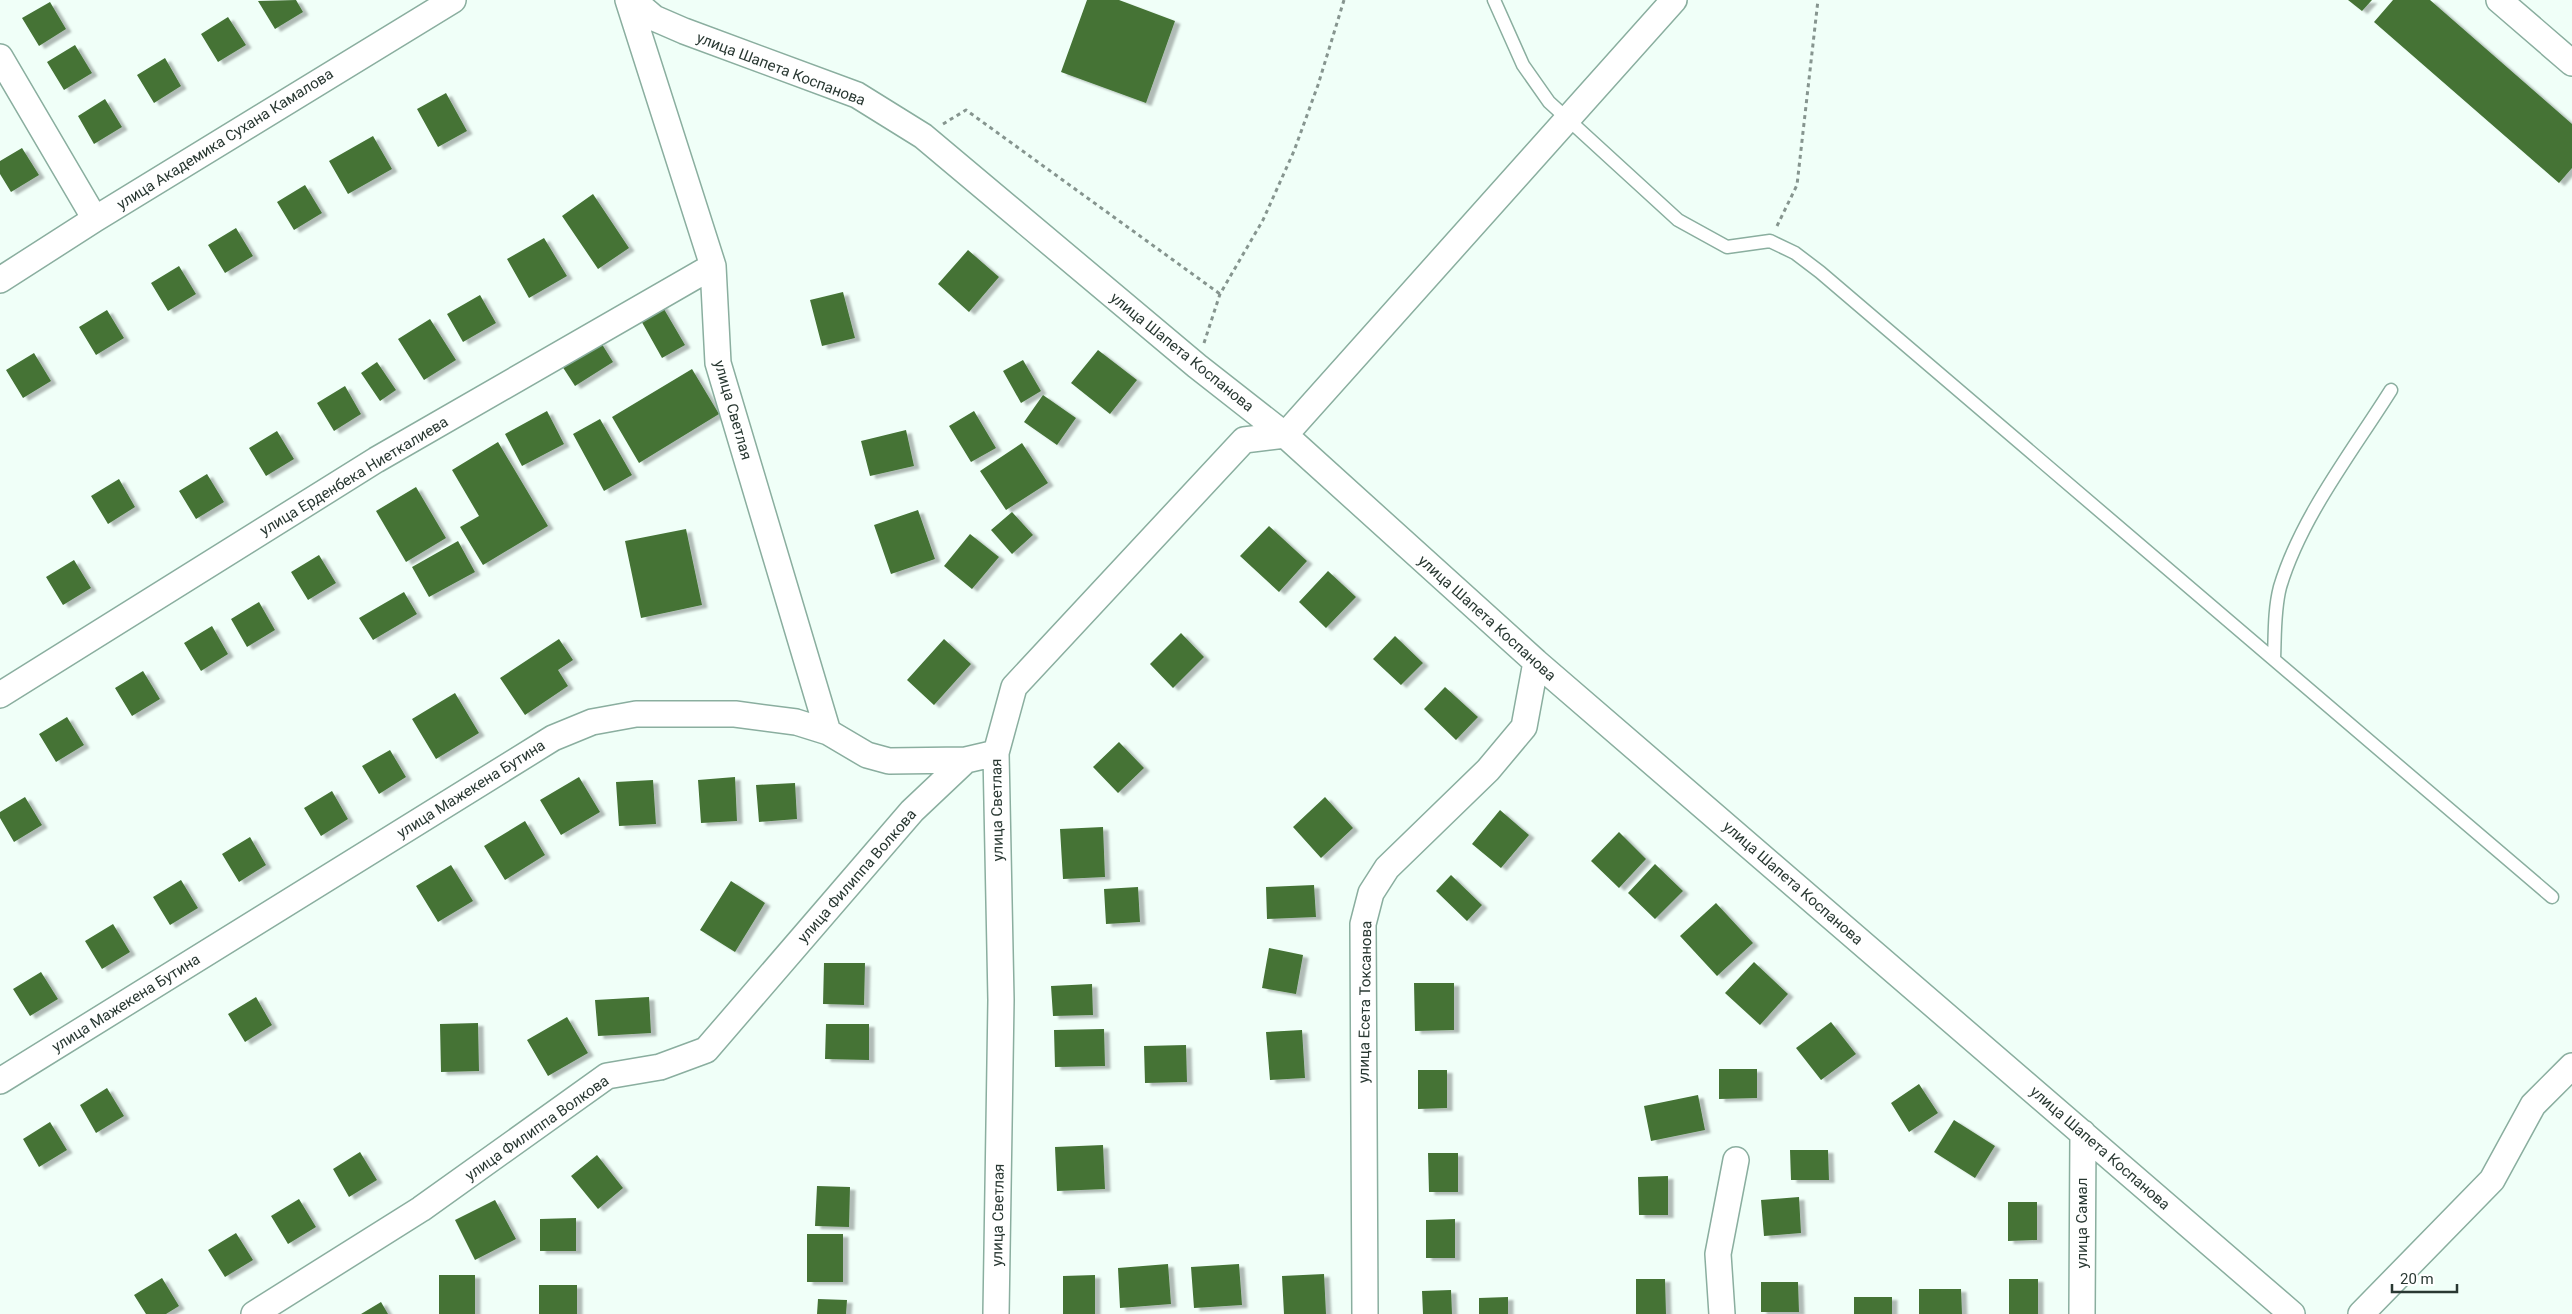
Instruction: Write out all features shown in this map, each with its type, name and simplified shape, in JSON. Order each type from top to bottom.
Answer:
[{"type":"street","name":"улица Академика Сухана Камалова","points":[[0,280],[95,219],[453,0]]},
{"type":"street","name":"улица Светлая","points":[[628,0],[713,266],[718,363],[828,732]]},
{"type":"street","name":"улица Шапета Коспанова","points":[[633,0],[654,18],[684,31],[857,95],[923,136],[1197,366],[1285,435],[1536,662],[2292,1314]]},
{"type":"street","points":[[1285,435],[1674,0]]},
{"type":"street","points":[[2499,0],[2570,58]]},
{"type":"street","points":[[0,57],[95,219]]},
{"type":"street","name":"улица Ерденбека Ниеткалиева","points":[[0,695],[376,460],[713,266]]},
{"type":"street","name":"улица Светлая","points":[[996,1314],[1001,1000],[996,753],[1014,687],[1244,440],[1285,435]]},
{"type":"street","name":"улица Есета Токсанова","points":[[1365,1314],[1363,924],[1371,893],[1387,868],[1488,770],[1524,727],[1536,662]]},
{"type":"street","name":"улица Мажекена Бутина","points":[[0,1081],[553,738],[592,722],[636,714],[735,714],[770,717],[796,722],[828,732],[867,755],[889,762],[966,760],[996,753]]},
{"type":"street","name":"улица Филиппа Волкова","points":[[254,1314],[421,1209],[606,1076],[660,1066],[706,1050],[912,811],[966,760]]},
{"type":"street","points":[[2361,1314],[2492,1180],[2533,1105],[2572,1066]]},
{"type":"street","name":"улица Самал","points":[[2082,1314],[2083,1133]]},
{"type":"street","points":[[1722,1314],[1718,1254],[1736,1160]]},
{"type":"lane","points":[[1494,0],[1523,65],[1549,102],[1678,220],[1705,237],[1727,247],[1770,241],[1795,253],[1820,272],[2552,897]]},
{"type":"lane","points":[[2274,659],[2275,616],[2280,588],[2291,555],[2307,523],[2391,390]]},
{"type":"path","points":[[1197,366],[1220,294],[1263,220],[1294,151],[1318,85],[1344,0]]},
{"type":"path","points":[[1770,241],[1797,184],[1818,0]]},
{"type":"path","points":[[923,136],[966,110],[1220,294]]},
{"type":"building","points":[[296,0],[303,12],[275,29],[258,1]]},
{"type":"building","points":[[1087,0],[1119,0],[1175,21],[1146,103],[1061,72]]},
{"type":"building","points":[[2348,0],[2372,0],[2362,11]]},
{"type":"building","points":[[2393,0],[2430,0],[2572,124],[2572,168],[2559,183],[2374,22]]},
{"type":"building","points":[[50,2],[66,29],[39,46],[22,18]]},
{"type":"building","points":[[228,17],[246,45],[218,62],[201,34]]},
{"type":"building","points":[[75,45],[92,73],[64,90],[47,62]]},
{"type":"building","points":[[165,58],[181,86],[154,103],[137,75]]},
{"type":"building","points":[[446,93],[467,131],[438,147],[417,109]]},
{"type":"building","points":[[105,99],[122,127],[94,144],[78,116]]},
{"type":"building","points":[[373,136],[392,169],[348,194],[329,161]]},
{"type":"building","points":[[22,148],[39,175],[11,192],[0,174],[0,161]]},
{"type":"building","points":[[305,185],[322,213],[294,230],[277,202]]},
{"type":"building","points":[[593,194],[629,248],[598,269],[562,216]]},
{"type":"building","points":[[236,228],[253,256],[225,273],[208,245]]},
{"type":"building","points":[[544,238],[567,276],[529,298],[507,259]]},
{"type":"building","points":[[968,250],[999,277],[969,312],[938,284]]},
{"type":"building","points":[[179,266],[196,294],[168,311],[151,283]]},
{"type":"building","points":[[843,292],[855,338],[822,346],[810,300]]},
{"type":"building","points":[[480,295],[496,323],[463,342],[447,314]]},
{"type":"building","points":[[661,304],[685,345],[662,358],[639,317]]},
{"type":"building","points":[[107,310],[124,338],[96,355],[79,327]]},
{"type":"building","points":[[430,319],[456,360],[424,380],[398,339]]},
{"type":"building","points":[[600,341],[613,362],[575,386],[562,366]]},
{"type":"building","points":[[1098,350],[1137,380],[1110,414],[1071,383]]},
{"type":"building","points":[[34,353],[51,381],[23,398],[6,370]]},
{"type":"building","points":[[1023,360],[1041,391],[1021,403],[1003,371]]},
{"type":"building","points":[[377,362],[396,390],[380,401],[361,373]]},
{"type":"building","points":[[692,369],[719,414],[639,463],[612,417]]},
{"type":"building","points":[[345,386],[361,414],[334,431],[317,403]]},
{"type":"building","points":[[1043,395],[1076,418],[1057,445],[1024,422]]},
{"type":"building","points":[[547,411],[564,444],[522,466],[505,434]]},
{"type":"building","points":[[974,411],[996,448],[971,462],[949,426]]},
{"type":"building","points":[[600,419],[632,475],[604,491],[573,434]]},
{"type":"building","points":[[906,430],[914,466],[870,476],[861,441]]},
{"type":"building","points":[[277,431],[294,459],[266,476],[249,448]]},
{"type":"building","points":[[498,442],[548,526],[483,565],[460,527],[479,516],[452,470]]},
{"type":"building","points":[[1022,443],[1048,483],[1006,510],[980,471]]},
{"type":"building","points":[[207,474],[224,502],[196,519],[179,491]]},
{"type":"building","points":[[119,479],[135,507],[108,524],[91,496]]},
{"type":"building","points":[[416,487],[446,538],[406,562],[376,511]]},
{"type":"building","points":[[918,510],[935,559],[891,574],[874,525]]},
{"type":"building","points":[[1012,512],[1033,535],[1012,554],[991,530]]},
{"type":"building","points":[[1269,526],[1307,561],[1279,592],[1240,556]]},
{"type":"building","points":[[686,529],[702,605],[641,618],[625,541]]},
{"type":"building","points":[[970,534],[999,557],[972,589],[944,566]]},
{"type":"building","points":[[458,541],[475,572],[429,597],[412,567]]},
{"type":"building","points":[[319,555],[336,583],[308,600],[291,572]]},
{"type":"building","points":[[74,560],[91,588],[63,605],[46,577]]},
{"type":"building","points":[[1328,571],[1356,597],[1326,628],[1299,602]]},
{"type":"building","points":[[404,592],[417,614],[373,640],[359,618]]},
{"type":"building","points":[[259,602],[275,630],[247,647],[231,619]]},
{"type":"building","points":[[212,626],[228,654],[201,671],[184,643]]},
{"type":"building","points":[[1181,633],[1204,657],[1173,688],[1150,664]]},
{"type":"building","points":[[1395,636],[1423,663],[1401,685],[1373,659]]},
{"type":"building","points":[[559,639],[573,660],[558,670],[568,686],[525,715],[500,678]]},
{"type":"building","points":[[944,639],[971,664],[934,705],[907,680]]},
{"type":"building","points":[[143,671],[160,699],[132,716],[115,688]]},
{"type":"building","points":[[1445,687],[1478,717],[1456,740],[1424,709]]},
{"type":"building","points":[[455,693],[479,733],[436,759],[412,719]]},
{"type":"building","points":[[67,717],[84,745],[56,762],[39,734]]},
{"type":"building","points":[[1119,742],[1144,768],[1118,793],[1093,767]]},
{"type":"building","points":[[390,750],[406,777],[379,794],[362,766]]},
{"type":"building","points":[[579,777],[600,812],[561,835],[540,800]]},
{"type":"building","points":[[735,777],[737,821],[701,823],[698,780]]},
{"type":"building","points":[[653,780],[656,824],[619,826],[616,782]]},
{"type":"building","points":[[795,783],[797,819],[759,822],[756,785]]},
{"type":"building","points":[[332,791],[348,819],[321,836],[304,808]]},
{"type":"building","points":[[25,797],[42,825],[14,842],[0,818],[0,812]]},
{"type":"building","points":[[1325,797],[1353,828],[1321,858],[1293,827]]},
{"type":"building","points":[[1500,810],[1529,835],[1501,868],[1472,844]]},
{"type":"building","points":[[525,821],[545,855],[505,880],[484,846]]},
{"type":"building","points":[[1103,827],[1105,877],[1063,879],[1060,829]]},
{"type":"building","points":[[1619,832],[1646,859],[1619,888],[1591,861]]},
{"type":"building","points":[[250,837],[266,865],[239,882],[222,854]]},
{"type":"building","points":[[1655,864],[1683,891],[1655,919],[1628,893]]},
{"type":"building","points":[[451,865],[473,901],[438,922],[416,886]]},
{"type":"building","points":[[1451,875],[1482,905],[1467,921],[1436,891]]},
{"type":"building","points":[[181,880],[198,908],[170,925],[153,897]]},
{"type":"building","points":[[731,881],[765,903],[735,952],[700,930]]},
{"type":"building","points":[[1314,885],[1316,917],[1267,919],[1266,887]]},
{"type":"building","points":[[1138,887],[1140,922],[1106,924],[1104,889]]},
{"type":"building","points":[[1716,903],[1753,943],[1717,976],[1680,936]]},
{"type":"building","points":[[113,924],[130,952],[102,969],[85,941]]},
{"type":"building","points":[[1269,948],[1303,955],[1296,994],[1262,988]]},
{"type":"building","points":[[1754,962],[1788,994],[1760,1025],[1725,993]]},
{"type":"building","points":[[824,963],[865,963],[864,1005],[823,1004]]},
{"type":"building","points":[[41,972],[58,999],[30,1016],[13,989]]},
{"type":"building","points":[[1414,983],[1454,983],[1454,1030],[1415,1031]]},
{"type":"building","points":[[1092,984],[1093,1015],[1053,1016],[1051,986]]},
{"type":"building","points":[[256,997],[272,1025],[245,1042],[228,1014]]},
{"type":"building","points":[[649,997],[651,1033],[598,1036],[595,1000]]},
{"type":"building","points":[[567,1017],[588,1053],[548,1076],[527,1040]]},
{"type":"building","points":[[1831,1022],[1856,1054],[1821,1080],[1796,1048]]},
{"type":"building","points":[[478,1023],[479,1071],[441,1072],[440,1024]]},
{"type":"building","points":[[826,1024],[869,1024],[869,1060],[825,1059]]},
{"type":"building","points":[[1104,1029],[1105,1066],[1055,1067],[1054,1030]]},
{"type":"building","points":[[1302,1030],[1305,1078],[1270,1080],[1266,1032]]},
{"type":"building","points":[[1186,1045],[1187,1082],[1145,1083],[1144,1046]]},
{"type":"building","points":[[1719,1069],[1757,1069],[1757,1098],[1719,1099]]},
{"type":"building","points":[[1418,1070],[1447,1070],[1447,1108],[1418,1109]]},
{"type":"building","points":[[1919,1084],[1938,1113],[1909,1132],[1891,1103]]},
{"type":"building","points":[[107,1088],[124,1116],[96,1133],[80,1105]]},
{"type":"building","points":[[1698,1095],[1705,1130],[1651,1141],[1644,1106]]},
{"type":"building","points":[[1954,1120],[1995,1146],[1975,1178],[1934,1152]]},
{"type":"building","points":[[50,1122],[67,1150],[39,1167],[23,1139]]},
{"type":"building","points":[[1103,1145],[1105,1189],[1057,1191],[1055,1147]]},
{"type":"building","points":[[1790,1150],[1828,1150],[1829,1180],[1791,1180]]},
{"type":"building","points":[[360,1152],[377,1180],[349,1197],[333,1169]]},
{"type":"building","points":[[1428,1153],[1458,1153],[1458,1192],[1429,1192]]},
{"type":"building","points":[[597,1155],[623,1188],[598,1209],[571,1176]]},
{"type":"building","points":[[1668,1176],[1668,1215],[1639,1215],[1638,1177]]},
{"type":"building","points":[[817,1186],[850,1187],[849,1227],[815,1226]]},
{"type":"building","points":[[1799,1197],[1801,1233],[1764,1236],[1761,1200]]},
{"type":"building","points":[[299,1199],[316,1227],[288,1244],[271,1216]]},
{"type":"building","points":[[495,1200],[516,1239],[475,1260],[455,1220]]},
{"type":"building","points":[[2008,1202],[2037,1202],[2037,1240],[2008,1241]]},
{"type":"building","points":[[576,1218],[576,1251],[540,1251],[540,1219]]},
{"type":"building","points":[[1455,1219],[1455,1258],[1426,1258],[1426,1220]]},
{"type":"building","points":[[236,1233],[253,1260],[225,1277],[208,1250]]},
{"type":"building","points":[[807,1234],[843,1234],[843,1282],[807,1282]]},
{"type":"building","points":[[1168,1264],[1171,1304],[1120,1308],[1118,1268]]},
{"type":"building","points":[[1239,1264],[1242,1305],[1194,1308],[1191,1267]]},
{"type":"building","points":[[1324,1274],[1326,1314],[1284,1314],[1282,1276]]},
{"type":"building","points":[[439,1275],[475,1275],[475,1314],[439,1314]]},
{"type":"building","points":[[1095,1275],[1095,1314],[1063,1314],[1063,1276]]},
{"type":"building","points":[[162,1278],[179,1306],[166,1314],[146,1314],[134,1295]]},
{"type":"building","points":[[1636,1279],[1665,1279],[1666,1314],[1636,1314]]},
{"type":"building","points":[[2009,1279],[2038,1279],[2038,1314],[2009,1314]]},
{"type":"building","points":[[1761,1282],[1798,1282],[1799,1312],[1761,1312]]},
{"type":"building","points":[[539,1285],[577,1285],[577,1314],[539,1314]]},
{"type":"building","points":[[1919,1289],[1961,1289],[1962,1314],[1919,1314]]},
{"type":"building","points":[[1451,1290],[1452,1314],[1423,1314],[1422,1291]]},
{"type":"building","points":[[1508,1297],[1508,1314],[1479,1314],[1479,1298]]},
{"type":"building","points":[[1854,1297],[1892,1297],[1892,1314],[1854,1314]]},
{"type":"building","points":[[818,1299],[847,1300],[846,1314],[817,1314]]},
{"type":"building","points":[[381,1302],[388,1314],[361,1314]]}]
